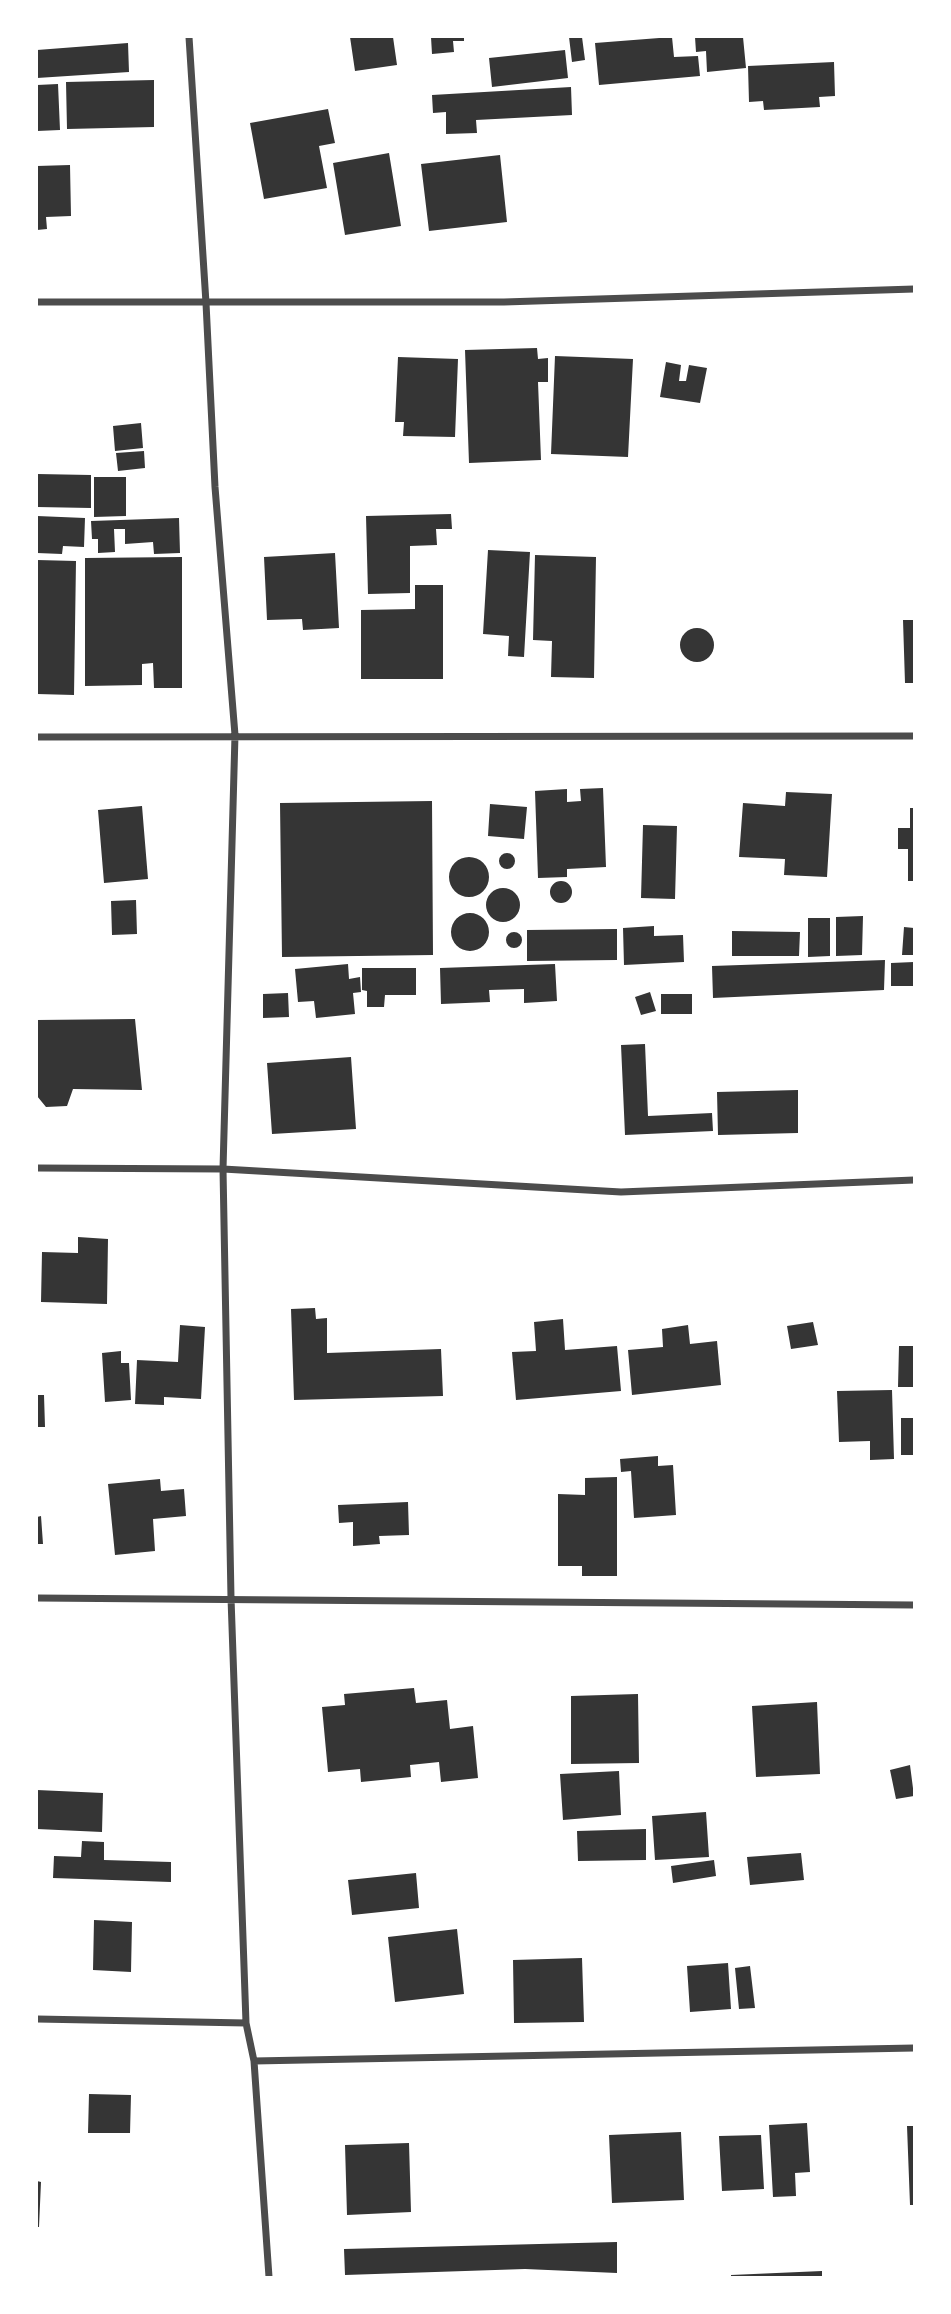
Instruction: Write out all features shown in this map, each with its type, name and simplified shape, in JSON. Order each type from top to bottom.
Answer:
[{"type":"street","points":[[189,37],[215,487],[236,736],[223,1169],[232,1598],[246,2022],[254,2061],[269,2277]]},
{"type":"street","points":[[37,302],[504,302],[914,289]]},
{"type":"street","points":[[37,737],[914,736]]},
{"type":"street","points":[[37,1168],[223,1169],[621,1192],[914,1180]]},
{"type":"street","points":[[37,1598],[914,1605]]},
{"type":"street","points":[[37,2019],[246,2022]]},
{"type":"street","points":[[254,2061],[914,2048]]},
{"type":"building","points":[[350,37],[393,37],[397,65],[355,71]]},
{"type":"building","points":[[431,37],[464,37],[464,41],[453,41],[454,52],[432,54]]},
{"type":"building","points":[[569,37],[582,37],[585,60],[572,62]]},
{"type":"building","points":[[672,37],[674,57],[698,56],[700,76],[599,85],[595,43]]},
{"type":"building","points":[[695,37],[743,37],[746,68],[707,72],[706,51],[696,52]]},
{"type":"building","points":[[128,43],[129,72],[37,78],[37,50]]},
{"type":"building","points":[[565,50],[568,78],[492,87],[489,58]]},
{"type":"building","points":[[834,62],[835,96],[819,97],[820,107],[764,110],[763,101],[749,102],[748,66]]},
{"type":"building","points":[[154,80],[154,127],[67,129],[66,82]]},
{"type":"building","points":[[58,84],[60,130],[37,131],[37,85]]},
{"type":"building","points":[[571,87],[572,115],[476,120],[477,133],[446,134],[446,112],[433,113],[432,95]]},
{"type":"building","points":[[328,109],[335,143],[319,146],[327,188],[264,199],[250,123]]},
{"type":"building","points":[[389,153],[401,226],[345,235],[333,163]]},
{"type":"building","points":[[500,155],[507,222],[429,231],[421,164]]},
{"type":"building","points":[[70,165],[71,216],[46,217],[47,229],[37,230],[37,166]]},
{"type":"building","points":[[537,348],[538,359],[548,358],[548,382],[538,382],[541,460],[469,463],[465,350]]},
{"type":"building","points":[[555,356],[633,359],[628,457],[551,454]]},
{"type":"building","points":[[398,357],[458,359],[455,437],[403,436],[404,422],[395,422]]},
{"type":"building","points":[[666,362],[681,365],[679,381],[686,381],[689,365],[707,368],[700,403],[660,397]]},
{"type":"building","points":[[141,423],[143,448],[115,451],[113,426]]},
{"type":"building","points":[[144,451],[145,468],[118,471],[116,453]]},
{"type":"building","points":[[37,474],[91,475],[91,508],[37,507]]},
{"type":"building","points":[[94,477],[126,477],[126,516],[94,517]]},
{"type":"building","points":[[451,514],[452,529],[436,529],[437,545],[410,546],[410,593],[368,594],[366,516]]},
{"type":"building","points":[[37,516],[85,518],[84,547],[63,546],[62,554],[37,553]]},
{"type":"building","points":[[179,518],[180,553],[154,554],[153,542],[125,544],[125,529],[114,529],[115,552],[98,553],[98,539],[92,539],[91,521]]},
{"type":"building","points":[[488,550],[530,552],[524,657],[508,656],[509,636],[483,634]]},
{"type":"building","points":[[335,553],[339,628],[303,630],[302,619],[267,620],[264,557]]},
{"type":"building","points":[[535,555],[596,557],[594,678],[551,677],[552,641],[533,640]]},
{"type":"building","points":[[182,557],[182,688],[154,688],[153,663],[142,664],[142,685],[85,686],[85,558]]},
{"type":"building","points":[[37,560],[76,561],[74,695],[37,694]]},
{"type":"building","points":[[415,585],[443,585],[443,679],[361,679],[361,610],[415,609]]},
{"type":"building","points":[[903,620],[914,620],[914,683],[905,683]]},
{"type":"building","points":[[697,628],[709,633],[714,645],[709,657],[697,662],[685,657],[680,645],[685,633]]},
{"type":"building","points":[[603,788],[606,867],[567,869],[567,877],[538,878],[535,791],[567,789],[567,802],[581,801],[580,789]]},
{"type":"building","points":[[786,792],[832,794],[827,877],[784,875],[785,859],[739,857],[743,803],[785,806]]},
{"type":"building","points":[[432,801],[433,955],[282,957],[280,803]]},
{"type":"building","points":[[490,804],[527,807],[524,839],[488,836]]},
{"type":"building","points":[[142,806],[148,879],[104,883],[98,810]]},
{"type":"building","points":[[910,808],[914,808],[914,881],[908,881],[908,849],[898,849],[898,828],[910,828]]},
{"type":"building","points":[[643,825],[677,826],[675,899],[641,898]]},
{"type":"building","points":[[507,853],[515,861],[507,869],[499,861]]},
{"type":"building","points":[[469,857],[483,863],[489,877],[483,891],[469,897],[455,891],[449,877],[455,863]]},
{"type":"building","points":[[561,881],[569,884],[572,892],[569,900],[561,903],[553,900],[550,892],[553,884]]},
{"type":"building","points":[[503,888],[515,893],[520,905],[515,917],[503,922],[491,917],[486,905],[491,893]]},
{"type":"building","points":[[136,900],[137,934],[112,935],[111,901]]},
{"type":"building","points":[[470,913],[483,919],[489,932],[483,945],[470,951],[457,945],[451,932],[457,919]]},
{"type":"building","points":[[863,916],[862,955],[836,956],[836,917]]},
{"type":"building","points":[[808,918],[830,918],[830,956],[808,957]]},
{"type":"building","points":[[654,926],[654,936],[683,935],[684,962],[624,965],[623,928]]},
{"type":"building","points":[[904,927],[914,928],[914,955],[902,955]]},
{"type":"building","points":[[617,929],[617,960],[527,961],[527,930]]},
{"type":"building","points":[[732,931],[800,932],[799,956],[732,956]]},
{"type":"building","points":[[514,932],[520,934],[520,946],[514,948],[508,946],[506,940],[508,934]]},
{"type":"building","points":[[885,960],[884,990],[713,998],[712,966]]},
{"type":"building","points":[[914,962],[914,986],[891,986],[891,963]]},
{"type":"building","points":[[348,964],[349,979],[360,977],[361,992],[353,993],[355,1014],[316,1018],[314,1001],[298,1002],[295,969]]},
{"type":"building","points":[[555,964],[557,1001],[524,1003],[524,989],[489,990],[490,1002],[441,1004],[440,968]]},
{"type":"building","points":[[362,968],[416,968],[416,995],[385,995],[384,1007],[367,1007],[367,991],[362,990]]},
{"type":"building","points":[[650,992],[656,1011],[641,1015],[635,997]]},
{"type":"building","points":[[288,993],[289,1017],[263,1018],[263,994]]},
{"type":"building","points":[[661,994],[692,994],[692,1014],[661,1014]]},
{"type":"building","points":[[135,1019],[142,1090],[73,1089],[67,1106],[46,1107],[37,1096],[37,1020]]},
{"type":"building","points":[[645,1044],[648,1116],[712,1113],[713,1131],[625,1135],[621,1045]]},
{"type":"building","points":[[351,1057],[356,1129],[272,1134],[267,1063]]},
{"type":"building","points":[[798,1090],[798,1133],[718,1135],[717,1092]]},
{"type":"building","points":[[78,1237],[108,1239],[107,1304],[41,1302],[42,1252],[78,1253]]},
{"type":"building","points":[[315,1308],[316,1319],[327,1318],[327,1353],[441,1349],[443,1396],[294,1400],[291,1309]]},
{"type":"building","points":[[563,1319],[565,1350],[617,1346],[621,1391],[516,1400],[512,1352],[536,1351],[534,1322]]},
{"type":"building","points":[[813,1322],[818,1345],[791,1349],[787,1326]]},
{"type":"building","points":[[180,1325],[205,1327],[201,1399],[164,1397],[164,1405],[135,1404],[137,1360],[178,1362]]},
{"type":"building","points":[[688,1325],[690,1344],[717,1341],[721,1385],[632,1395],[628,1350],[663,1347],[662,1329]]},
{"type":"building","points":[[899,1346],[914,1346],[914,1387],[898,1387]]},
{"type":"building","points":[[121,1351],[121,1363],[129,1363],[131,1400],[105,1402],[102,1353]]},
{"type":"building","points":[[892,1390],[894,1459],[870,1460],[870,1441],[839,1442],[837,1391]]},
{"type":"building","points":[[37,1395],[44,1395],[45,1427],[37,1427]]},
{"type":"building","points":[[901,1418],[914,1418],[914,1455],[901,1455]]},
{"type":"building","points":[[658,1456],[658,1466],[673,1465],[676,1515],[634,1518],[631,1471],[621,1472],[620,1459]]},
{"type":"building","points":[[617,1477],[617,1576],[582,1576],[582,1566],[558,1566],[558,1494],[585,1495],[585,1478]]},
{"type":"building","points":[[160,1479],[161,1491],[184,1489],[186,1516],[153,1519],[155,1551],[115,1555],[108,1484]]},
{"type":"building","points":[[408,1502],[409,1535],[379,1536],[380,1544],[353,1546],[353,1522],[339,1523],[338,1505]]},
{"type":"building","points":[[41,1516],[43,1544],[37,1544],[37,1517]]},
{"type":"building","points":[[414,1688],[416,1703],[447,1700],[450,1729],[473,1726],[478,1778],[441,1782],[439,1762],[410,1765],[411,1777],[361,1782],[360,1769],[328,1772],[322,1707],[345,1705],[344,1694]]},
{"type":"building","points":[[638,1694],[639,1763],[571,1764],[571,1696]]},
{"type":"building","points":[[817,1702],[820,1774],[756,1777],[752,1706]]},
{"type":"building","points":[[910,1765],[914,1796],[896,1799],[890,1770]]},
{"type":"building","points":[[619,1771],[621,1815],[563,1820],[560,1774]]},
{"type":"building","points":[[37,1790],[103,1793],[102,1832],[37,1829]]},
{"type":"building","points":[[706,1812],[709,1857],[655,1860],[652,1816]]},
{"type":"building","points":[[646,1829],[646,1860],[578,1861],[577,1831]]},
{"type":"building","points":[[82,1841],[104,1842],[104,1860],[171,1862],[171,1882],[53,1878],[54,1856],[81,1857]]},
{"type":"building","points":[[801,1853],[804,1880],[750,1885],[747,1857]]},
{"type":"building","points":[[714,1860],[716,1876],[673,1883],[671,1866]]},
{"type":"building","points":[[416,1873],[419,1908],[352,1915],[348,1880]]},
{"type":"building","points":[[94,1920],[132,1922],[131,1972],[93,1970]]},
{"type":"building","points":[[457,1929],[464,1994],[395,2002],[388,1937]]},
{"type":"building","points":[[582,1958],[584,2022],[514,2023],[513,1960]]},
{"type":"building","points":[[728,1963],[731,2009],[690,2012],[687,1966]]},
{"type":"building","points":[[750,1966],[755,2008],[739,2009],[735,1968]]},
{"type":"building","points":[[89,2094],[131,2095],[130,2133],[88,2133]]},
{"type":"building","points":[[807,2123],[810,2172],[795,2173],[796,2196],[773,2197],[769,2125]]},
{"type":"building","points":[[907,2126],[914,2126],[914,2205],[910,2205]]},
{"type":"building","points":[[681,2132],[684,2200],[612,2203],[609,2135]]},
{"type":"building","points":[[761,2135],[764,2189],[722,2191],[719,2136]]},
{"type":"building","points":[[409,2143],[411,2212],[347,2215],[345,2145]]},
{"type":"building","points":[[37,2181],[41,2182],[39,2227],[37,2227]]},
{"type":"building","points":[[617,2242],[617,2273],[525,2269],[345,2275],[344,2249]]},
{"type":"building","points":[[822,2271],[822,2277],[731,2277],[731,2275]]}]
